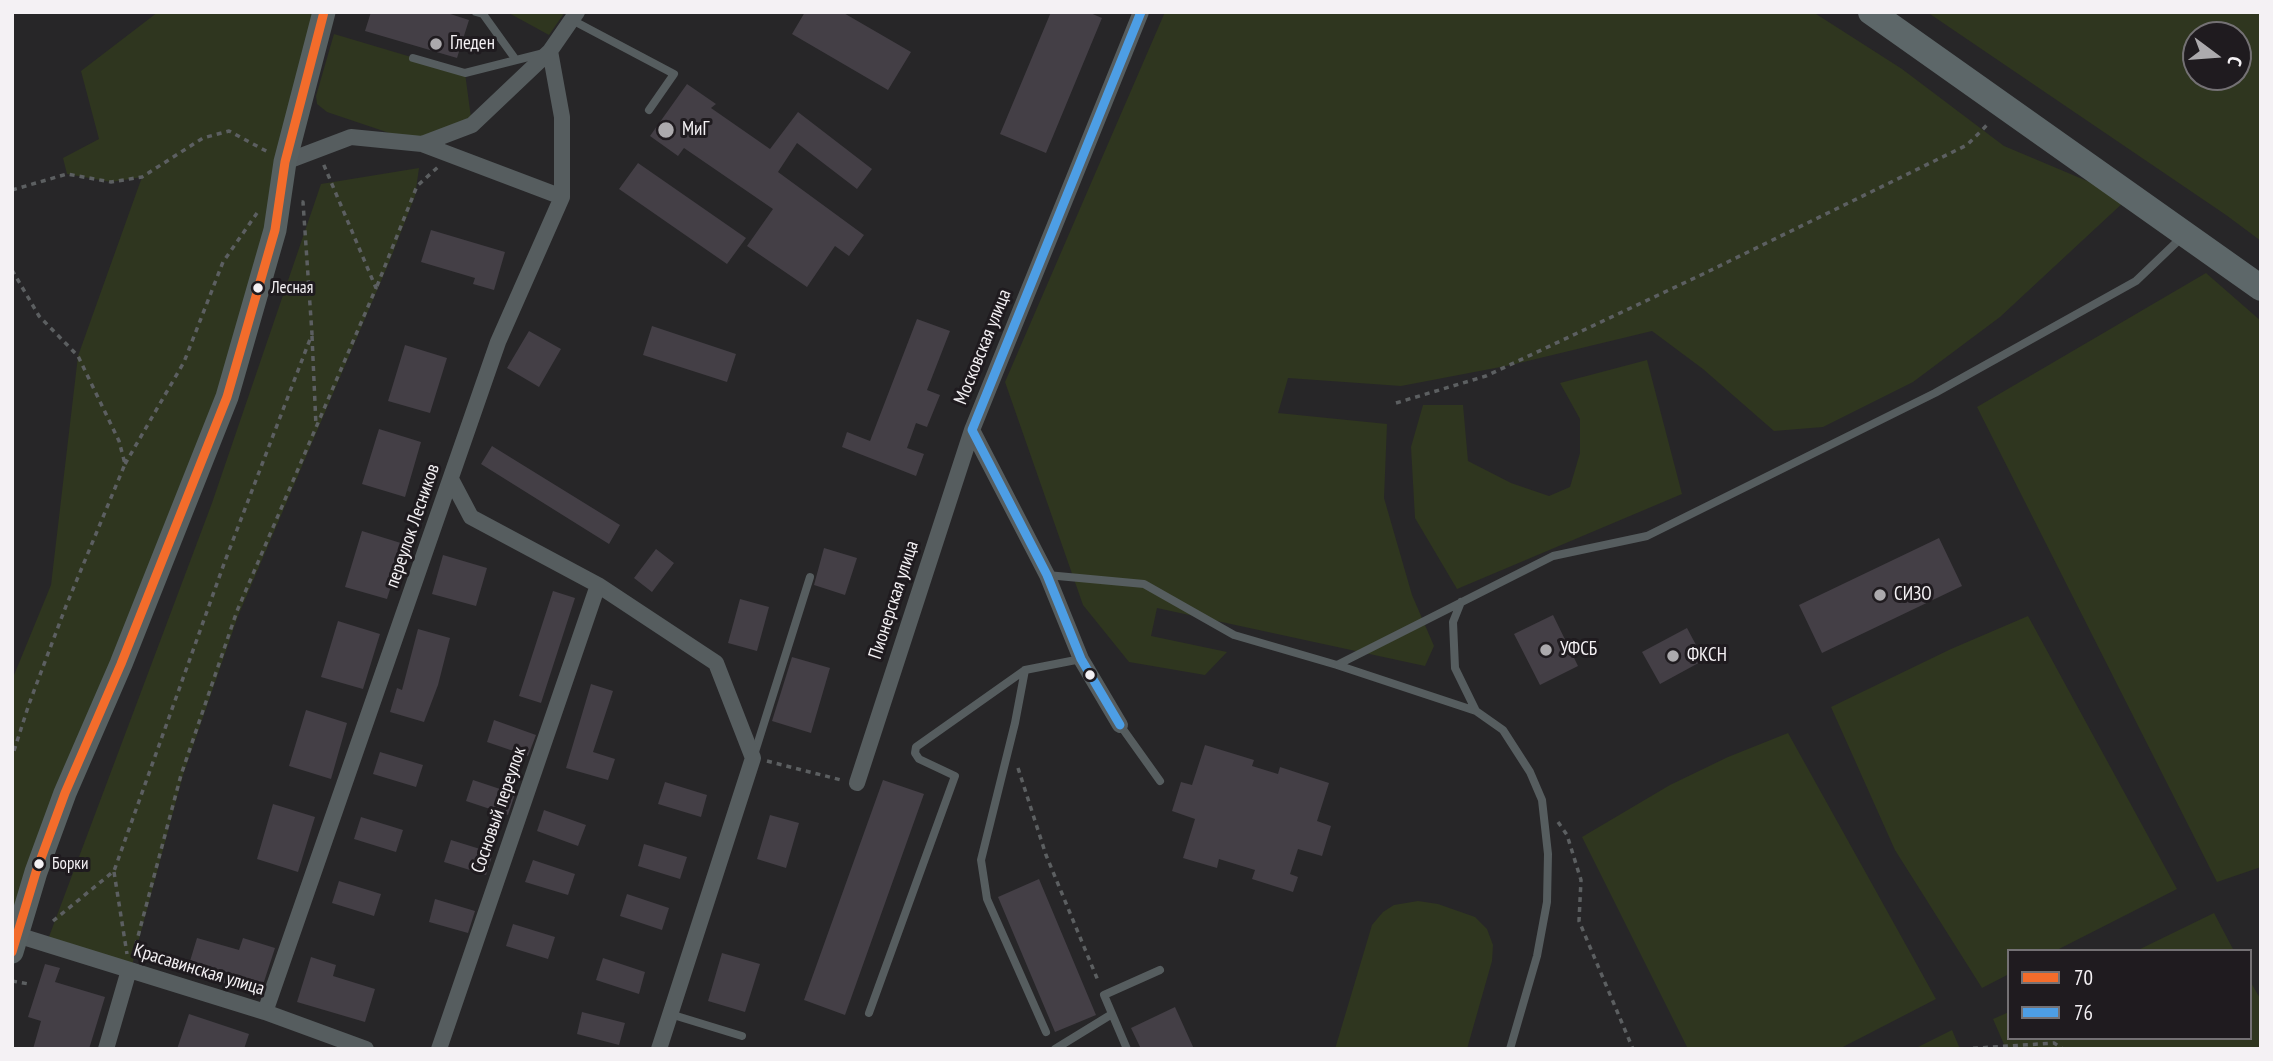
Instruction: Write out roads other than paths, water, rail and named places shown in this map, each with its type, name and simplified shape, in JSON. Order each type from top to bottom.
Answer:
[{"type":"main road","points":[[15,943],[36,873],[65,793],[121,664],[227,397],[275,230],[285,162],[324,12]]},
{"type":"main road","points":[[1871,12],[2261,288]]},
{"type":"street","name":"Московская улица","points":[[1120,725],[1081,659],[1046,575],[972,430],[1141,12]]},
{"type":"street","points":[[422,144],[472,125],[550,51],[574,16]]},
{"type":"street","name":"переулок Лесников","points":[[265,1012],[452,481],[498,342],[562,197],[562,117],[550,51]]},
{"type":"street","points":[[285,162],[351,137],[422,144],[562,197]]},
{"type":"street","name":"Пионерская улица","points":[[857,783],[972,430]]},
{"type":"street","points":[[452,481],[471,517],[598,585],[716,663],[753,758],[659,1049]]},
{"type":"street","name":"Сосновый переулок","points":[[439,1049],[598,585]]},
{"type":"street","name":"Красавинская улица","points":[[15,943],[129,970],[265,1012],[366,1049]]},
{"type":"street","points":[[106,1049],[129,970]]},
{"type":"lane","points":[[476,12],[483,14],[516,60]]},
{"type":"lane","points":[[574,16],[674,74],[649,110]]},
{"type":"lane","points":[[413,58],[465,73],[550,51]]},
{"type":"lane","points":[[1337,665],[1553,556],[1647,536],[1935,393],[2136,281],[2186,233]]},
{"type":"lane","points":[[1046,575],[1144,584],[1234,635],[1337,665],[1476,711],[1503,730],[1530,772],[1542,800],[1548,854],[1547,902],[1537,956],[1510,1049]]},
{"type":"lane","points":[[753,758],[810,577]]},
{"type":"lane","points":[[1461,602],[1453,622],[1455,668],[1476,711]]},
{"type":"lane","points":[[869,1013],[955,776],[919,759],[916,747],[1025,670],[1081,659]]},
{"type":"lane","points":[[1025,670],[1015,723],[981,860],[987,899],[1046,1032]]},
{"type":"lane","points":[[1120,725],[1160,781]]},
{"type":"lane","points":[[1127,1049],[1104,995],[1160,970]]},
{"type":"lane","points":[[670,1014],[742,1036]]},
{"type":"lane","points":[[1055,1049],[1112,1014]]},
{"type":"place","name":"Гледен","points":[[436,44]]},
{"type":"place","name":"МиГ","points":[[666,130]]},
{"type":"place","name":"Лесная","points":[[258,288]]},
{"type":"place","name":"СИЗО","points":[[1880,595]]},
{"type":"place","name":"УФСБ","points":[[1546,650]]},
{"type":"place","name":"ФКСН","points":[[1673,656]]},
{"type":"place","name":"Борки","points":[[39,864]]}]
